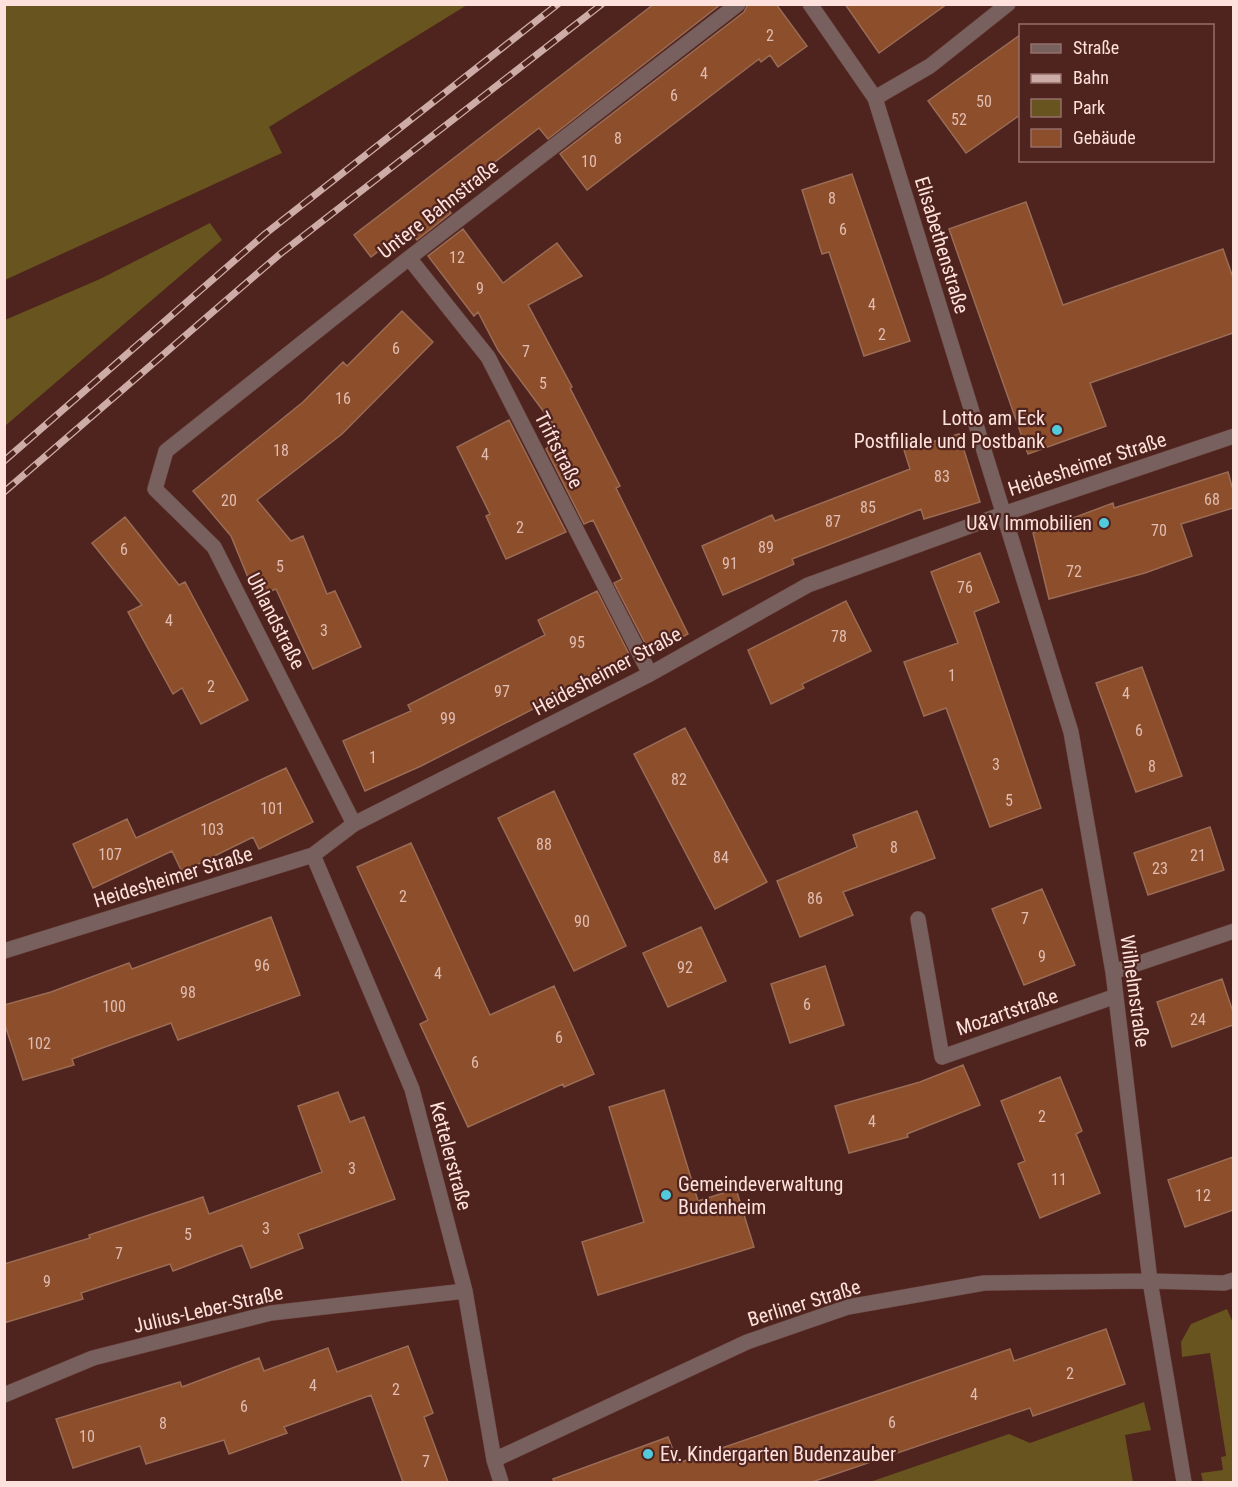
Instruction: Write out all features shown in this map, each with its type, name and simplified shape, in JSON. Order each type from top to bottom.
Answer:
[{"type":"street","name":"Untere Bahnstraße","points":[[166,452],[409,258],[738,4]]},
{"type":"street","name":"Elisabethenstraße","points":[[810,4],[875,98],[1003,514]]},
{"type":"street","points":[[875,98],[930,66],[1008,4]]},
{"type":"street","name":"Triftstraße","points":[[409,258],[488,357],[650,674]]},
{"type":"street","name":"Heidesheimer Straße","points":[[4,951],[313,855],[354,824],[650,674],[808,585],[1003,514],[1233,436]]},
{"type":"street","name":"Uhlandstraße","points":[[166,452],[155,489],[214,547],[354,824]]},
{"type":"street","name":"Wilhelmstraße","points":[[1003,514],[1071,732],[1113,972],[1150,1281],[1184,1482]]},
{"type":"street","name":"Kettelerstraße","points":[[313,855],[412,1089],[465,1292],[494,1460],[501,1482]]},
{"type":"street","name":"Mozartstraße","points":[[918,919],[942,1056],[1116,996]]},
{"type":"street","points":[[1113,972],[1233,931]]},
{"type":"street","name":"Berliner Straße","points":[[494,1460],[747,1342],[848,1308],[984,1283],[1150,1281],[1224,1283],[1233,1280]]},
{"type":"street","name":"Julius-Leber-Straße","points":[[4,1395],[93,1359],[271,1313],[465,1292]]},
{"type":"green space","points":[[4,5],[467,5],[269,127],[282,153],[5,280]]},
{"type":"green space","points":[[210,223],[222,240],[5,426],[5,320],[100,279]]},
{"type":"green space","points":[[1227,1309],[1234,1325],[1233,1482],[1203,1482],[1201,1473],[1223,1470],[1221,1457],[1226,1456],[1210,1353],[1182,1357],[1181,1342],[1191,1324]]},
{"type":"green space","points":[[1144,1402],[1151,1430],[1125,1435],[1133,1482],[870,1482],[1009,1434],[1030,1443]]},
{"type":"building","points":[[654,4],[721,4],[548,139],[539,128],[443,202],[451,213],[417,240],[408,228],[371,257],[354,235]]},
{"type":"building","points":[[748,4],[776,4],[807,46],[778,67],[770,55],[761,62],[759,59],[587,190],[560,154],[744,12]]},
{"type":"building","points":[[845,4],[947,4],[879,53]]},
{"type":"building","points":[[1019,36],[1019,116],[966,153],[928,101]]},
{"type":"building","points":[[852,174],[910,341],[864,356],[829,252],[822,254],[802,190]]},
{"type":"building","points":[[1026,202],[1063,305],[1223,249],[1233,278],[1233,333],[1090,383],[1106,426],[1028,454],[949,229]]},
{"type":"building","points":[[463,229],[503,283],[557,243],[582,276],[528,305],[572,387],[570,388],[620,486],[616,488],[688,634],[660,649],[657,643],[647,647],[614,583],[622,579],[593,520],[584,524],[546,449],[561,435],[498,350],[478,312],[474,316],[428,256]]},
{"type":"building","points":[[402,311],[433,342],[342,434],[257,500],[291,541],[303,536],[327,594],[335,591],[361,647],[313,669],[276,589],[256,597],[231,536],[193,491],[303,402],[343,362],[347,366]]},
{"type":"building","points":[[509,420],[566,532],[506,559],[486,516],[490,514],[457,447]]},
{"type":"building","points":[[959,434],[980,502],[924,519],[921,509],[792,559],[794,564],[723,595],[702,546],[772,515],[775,521],[910,469],[904,450]]},
{"type":"building","points":[[1228,472],[1233,490],[1233,508],[1181,524],[1192,556],[1145,573],[1049,599],[1033,533],[1113,503],[1114,508]]},
{"type":"building","points":[[125,517],[179,585],[185,582],[248,700],[201,724],[182,688],[173,694],[128,612],[142,605],[92,543]]},
{"type":"building","points":[[980,553],[999,602],[974,612],[1041,808],[990,827],[946,708],[924,716],[904,662],[958,643],[931,572]]},
{"type":"building","points":[[597,591],[630,656],[541,700],[543,704],[421,766],[365,791],[343,741],[411,711],[408,705],[545,635],[538,620]]},
{"type":"building","points":[[846,601],[871,651],[802,684],[804,688],[771,704],[748,650]]},
{"type":"building","points":[[1142,667],[1182,776],[1136,792],[1096,683]]},
{"type":"building","points":[[685,728],[767,882],[715,909],[634,754]]},
{"type":"building","points":[[286,768],[313,822],[259,849],[253,837],[182,872],[172,851],[93,888],[73,844],[127,819],[136,838]]},
{"type":"building","points":[[554,791],[626,946],[574,971],[498,818]]},
{"type":"building","points":[[917,811],[935,858],[843,892],[853,915],[800,937],[777,881],[857,847],[853,835]]},
{"type":"building","points":[[1210,827],[1224,870],[1148,895],[1134,853]]},
{"type":"building","points":[[411,843],[490,1015],[554,986],[594,1074],[564,1087],[563,1084],[468,1127],[420,1024],[428,1020],[357,867]]},
{"type":"building","points":[[1042,889],[1075,965],[1024,985],[992,909]]},
{"type":"building","points":[[271,917],[300,995],[178,1040],[171,1023],[72,1059],[74,1065],[23,1080],[4,1022],[4,1005],[51,992],[129,963],[132,969]]},
{"type":"building","points":[[701,927],[726,981],[668,1007],[643,953]]},
{"type":"building","points":[[825,966],[844,1025],[790,1043],[771,984]]},
{"type":"building","points":[[1222,979],[1233,1012],[1233,1025],[1172,1047],[1157,1002]]},
{"type":"building","points":[[963,1065],[980,1105],[907,1134],[908,1137],[849,1153],[835,1106],[920,1082]]},
{"type":"building","points":[[1060,1077],[1082,1131],[1076,1134],[1100,1193],[1040,1218],[1018,1164],[1025,1161],[1001,1101]]},
{"type":"building","name":"Gemeindeverwaltung Budenheim","points":[[664,1090],[698,1201],[736,1189],[754,1247],[598,1295],[582,1242],[644,1222],[609,1107]]},
{"type":"building","points":[[338,1092],[350,1122],[364,1117],[395,1199],[298,1234],[303,1248],[251,1268],[242,1245],[173,1271],[170,1264],[81,1293],[83,1299],[4,1323],[4,1264],[90,1238],[89,1235],[203,1197],[209,1214],[322,1172],[298,1106]]},
{"type":"building","points":[[1233,1157],[1233,1210],[1185,1227],[1168,1180]]},
{"type":"building","points":[[1106,1329],[1125,1384],[1033,1416],[1030,1408],[812,1482],[554,1482],[553,1479],[668,1437],[678,1463],[1010,1349],[1014,1361]]},
{"type":"building","points":[[408,1346],[433,1413],[424,1417],[448,1482],[403,1482],[371,1395],[284,1427],[287,1433],[229,1454],[224,1440],[146,1464],[140,1446],[73,1468],[56,1419],[180,1382],[182,1387],[259,1358],[264,1371],[328,1348],[337,1372]]},
{"type":"railway","points":[[4,461],[265,234],[558,4]]},
{"type":"railway","points":[[4,492],[280,254],[602,4]]},
{"type":"place","name":"Lotto am Eck Postfiliale und Postbank","points":[[1057,430]]},
{"type":"place","name":"U&V Immobilien","points":[[1104,523]]},
{"type":"place","name":"Gemeindeverwaltung Budenheim","points":[[666,1195]]},
{"type":"place","name":"Ev. Kindergarten Budenzauber","points":[[648,1454]]}]
